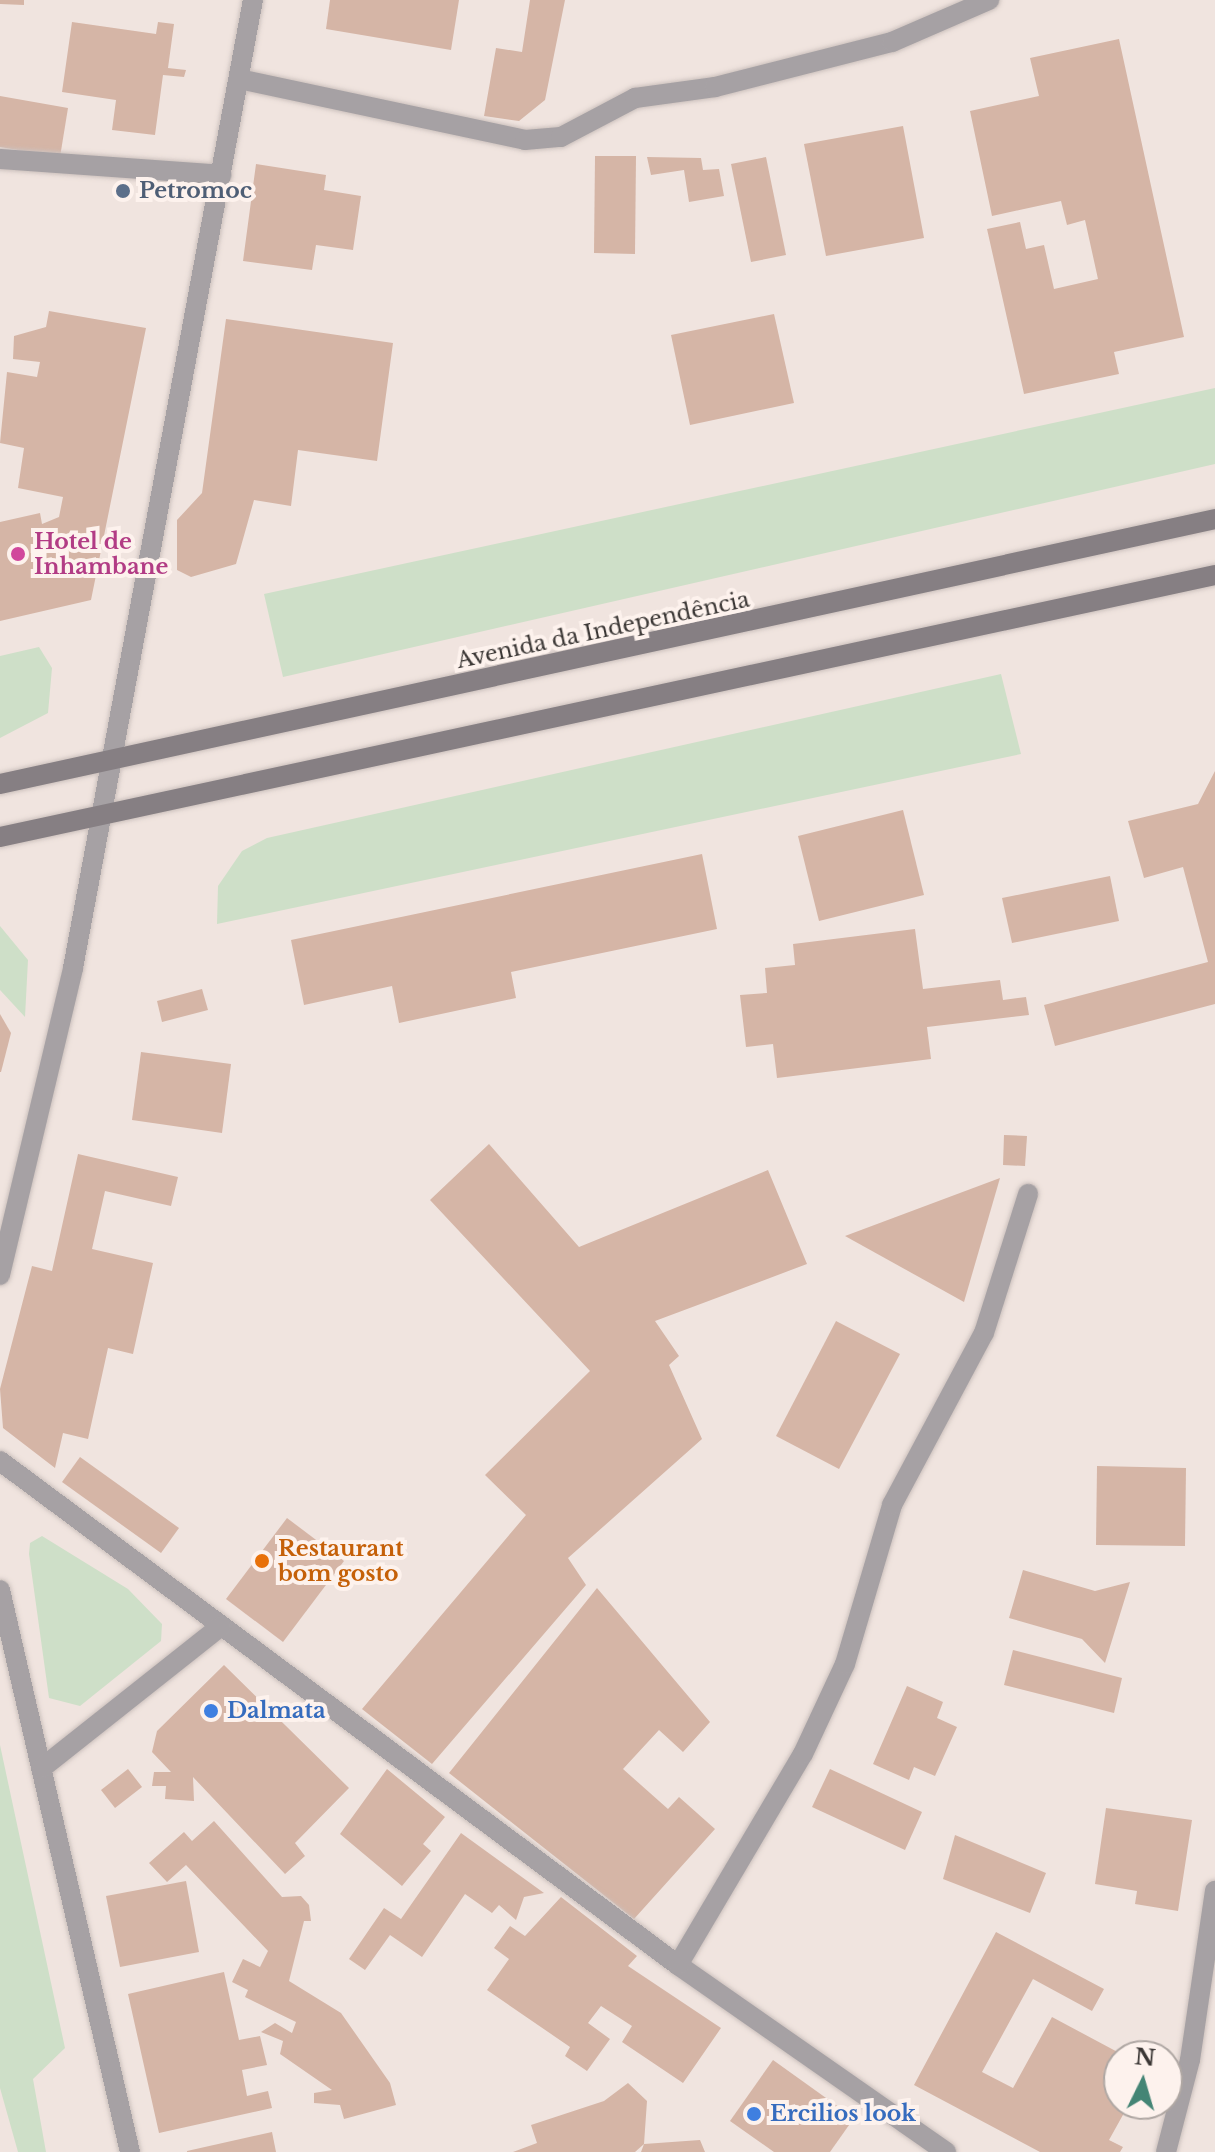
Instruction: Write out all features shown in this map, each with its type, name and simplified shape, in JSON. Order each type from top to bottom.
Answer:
[{"type":"main road","name":"Avenida da Independência","points":[[0,784],[112,763],[1215,519]]},
{"type":"main road","points":[[0,837],[102,818],[1215,575]]},
{"type":"street","points":[[0,1275],[102,818],[253,0]]},
{"type":"street","points":[[239,79],[525,140],[561,137],[635,98],[715,87],[892,42],[989,0]]},
{"type":"street","points":[[0,159],[221,175]]},
{"type":"street","points":[[678,1965],[803,1754],[845,1664],[892,1505],[984,1333],[1028,1194]]},
{"type":"street","points":[[0,1461],[678,1965],[946,2152]]},
{"type":"street","points":[[0,1590],[130,2152]]},
{"type":"street","points":[[42,1768],[221,1626]]},
{"type":"street","points":[[1166,2152],[1190,2060],[1215,1891]]},
{"type":"green space","points":[[1215,388],[1215,464],[283,677],[264,594]]},
{"type":"green space","points":[[39,647],[52,668],[48,713],[0,738],[0,656]]},
{"type":"green space","points":[[1001,674],[1021,754],[217,924],[218,886],[242,851],[267,838]]},
{"type":"green space","points":[[0,926],[28,960],[25,1017],[0,990]]},
{"type":"green space","points":[[42,1536],[128,1589],[162,1624],[161,1641],[80,1706],[49,1698],[29,1554],[30,1543]]},
{"type":"green space","points":[[0,1745],[65,2048],[33,2079],[46,2152],[18,2152],[0,2088]]},
{"type":"building","points":[[0,0],[24,0],[24,5],[0,4]]},
{"type":"building","points":[[330,0],[459,0],[451,50],[326,29]]},
{"type":"building","points":[[530,0],[565,0],[545,100],[519,121],[484,116],[496,48],[522,52]]},
{"type":"building","points":[[72,22],[156,34],[158,22],[174,24],[168,68],[186,70],[184,77],[163,75],[155,135],[112,130],[116,100],[62,92]]},
{"type":"building","points":[[1119,39],[1184,337],[1114,352],[1119,374],[1024,394],[987,229],[1020,222],[1026,249],[1044,245],[1054,289],[1098,279],[1085,220],[1067,225],[1061,201],[992,216],[970,111],[1039,96],[1030,58]]},
{"type":"building","points":[[0,96],[68,108],[60,157],[0,147]]},
{"type":"building","points":[[903,126],[924,238],[826,256],[804,144]]},
{"type":"building","points":[[595,156],[636,156],[635,254],[594,253]]},
{"type":"building","points":[[647,157],[701,158],[703,170],[719,169],[724,196],[689,202],[684,170],[651,175]]},
{"type":"building","points":[[766,157],[786,255],[751,262],[731,164]]},
{"type":"building","points":[[256,164],[326,175],[324,190],[361,196],[353,250],[316,245],[312,270],[243,261]]},
{"type":"building","points":[[49,311],[146,328],[91,600],[0,621],[0,522],[40,513],[42,524],[59,517],[63,497],[18,488],[24,448],[0,443],[7,372],[37,377],[40,362],[13,359],[14,336],[46,327]]},
{"type":"building","points":[[774,314],[794,403],[690,425],[671,335]]},
{"type":"building","points":[[226,319],[393,343],[377,461],[298,450],[291,506],[254,500],[236,564],[191,577],[177,570],[177,520],[202,493]]},
{"type":"building","points":[[1215,771],[1215,1004],[1055,1046],[1044,1005],[1208,962],[1183,867],[1144,878],[1128,821],[1198,804]]},
{"type":"building","points":[[903,810],[924,895],[819,921],[798,836]]},
{"type":"building","points":[[702,854],[717,929],[511,972],[516,998],[399,1023],[392,986],[304,1005],[291,940]]},
{"type":"building","points":[[1110,876],[1119,921],[1012,943],[1002,898]]},
{"type":"building","points":[[915,929],[923,989],[1000,980],[1003,1000],[1026,997],[1029,1015],[927,1027],[931,1059],[777,1078],[773,1044],[746,1047],[740,995],[767,993],[765,968],[795,965],[793,944]]},
{"type":"building","points":[[202,989],[208,1010],[162,1022],[157,1001]]},
{"type":"building","points":[[0,1014],[11,1033],[1,1072],[0,1072]]},
{"type":"building","points":[[141,1052],[231,1064],[222,1133],[132,1120]]},
{"type":"building","points":[[1004,1135],[1027,1136],[1025,1166],[1003,1165]]},
{"type":"building","points":[[489,1144],[579,1247],[768,1170],[807,1264],[655,1321],[679,1356],[669,1365],[702,1439],[568,1558],[586,1585],[432,1764],[362,1709],[526,1515],[485,1475],[590,1371],[430,1200]]},
{"type":"building","points":[[78,1154],[178,1177],[171,1206],[105,1191],[92,1249],[153,1263],[133,1354],[108,1348],[88,1439],[63,1433],[55,1468],[3,1428],[0,1389],[32,1266],[52,1271]]},
{"type":"building","points":[[1000,1178],[964,1302],[845,1236]]},
{"type":"building","points":[[836,1321],[900,1354],[839,1469],[776,1436]]},
{"type":"building","points":[[80,1457],[179,1528],[161,1553],[62,1482]]},
{"type":"building","points":[[1097,1466],[1186,1468],[1185,1546],[1096,1545]]},
{"type":"building","points":[[287,1518],[344,1561],[283,1642],[226,1599]]},
{"type":"building","points":[[1023,1570],[1095,1591],[1130,1582],[1105,1663],[1082,1639],[1009,1618]]},
{"type":"building","points":[[597,1588],[710,1722],[683,1752],[659,1730],[623,1769],[668,1809],[679,1797],[715,1829],[634,1919],[449,1773]]},
{"type":"building","points":[[1013,1650],[1122,1678],[1114,1713],[1004,1685]]},
{"type":"building","points":[[224,1665],[349,1788],[295,1843],[305,1856],[285,1874],[193,1777],[194,1801],[165,1799],[166,1786],[152,1786],[154,1772],[171,1772],[152,1752],[157,1731]]},
{"type":"building","points":[[907,1686],[943,1702],[937,1718],[957,1727],[935,1776],[914,1767],[909,1780],[873,1764]]},
{"type":"building","points":[[128,1769],[142,1787],[115,1808],[101,1790]]},
{"type":"building","points":[[387,1769],[445,1817],[423,1844],[431,1851],[402,1886],[340,1834]]},
{"type":"building","points":[[830,1769],[922,1812],[905,1850],[812,1807]]},
{"type":"building","points":[[1106,1808],[1192,1820],[1178,1911],[1135,1904],[1137,1891],[1095,1884]]},
{"type":"building","points":[[214,1821],[282,1897],[301,1896],[309,1905],[311,1921],[304,1921],[289,1981],[341,2013],[390,2083],[396,2105],[344,2119],[340,2105],[314,2103],[314,2093],[332,2090],[280,2054],[283,2041],[261,2032],[275,2023],[292,2033],[296,2022],[245,1997],[248,1990],[232,1982],[243,1959],[260,1967],[268,1951],[186,1865],[167,1882],[149,1863],[184,1832],[192,1841]]},
{"type":"building","points":[[461,1833],[544,1893],[524,1897],[516,1920],[499,1905],[492,1913],[465,1894],[422,1957],[390,1935],[365,1970],[349,1959],[384,1908],[401,1919]]},
{"type":"building","points":[[955,1835],[1046,1873],[1030,1913],[943,1879]]},
{"type":"building","points":[[186,1881],[199,1952],[120,1967],[106,1896]]},
{"type":"building","points":[[561,1897],[637,1956],[628,1966],[721,2028],[683,2083],[622,2042],[632,2026],[601,2006],[588,2023],[610,2039],[587,2071],[565,2056],[570,2047],[487,1990],[509,1959],[494,1948],[510,1926],[525,1936]]},
{"type":"building","points":[[996,1932],[1104,1989],[1092,2011],[1033,1979],[982,2072],[1013,2088],[1052,2017],[1103,2044],[1103,2120],[1120,2120],[1109,2140],[1123,2147],[1120,2152],[1040,2152],[914,2085]]},
{"type":"building","points":[[224,1972],[239,2040],[260,2036],[267,2065],[242,2070],[247,2096],[268,2091],[272,2108],[159,2133],[128,1994]]},
{"type":"building","points":[[773,2060],[854,2118],[830,2152],[774,2152],[730,2121]]},
{"type":"building","points":[[628,2083],[647,2101],[644,2144],[635,2152],[513,2152],[537,2143],[531,2125],[604,2101]]},
{"type":"building","points":[[272,2132],[276,2152],[187,2152],[187,2151]]},
{"type":"building","points":[[700,2140],[705,2152],[641,2152],[644,2144]]},
{"type":"place","name":"Petromoc","points":[[123,191]]},
{"type":"place","name":"Hotel de Inhambane","points":[[18,554]]},
{"type":"place","name":"Restaurant bom gosto","points":[[262,1561]]},
{"type":"place","name":"Dalmata","points":[[211,1711]]},
{"type":"place","name":"Ercilios look","points":[[754,2114]]}]
